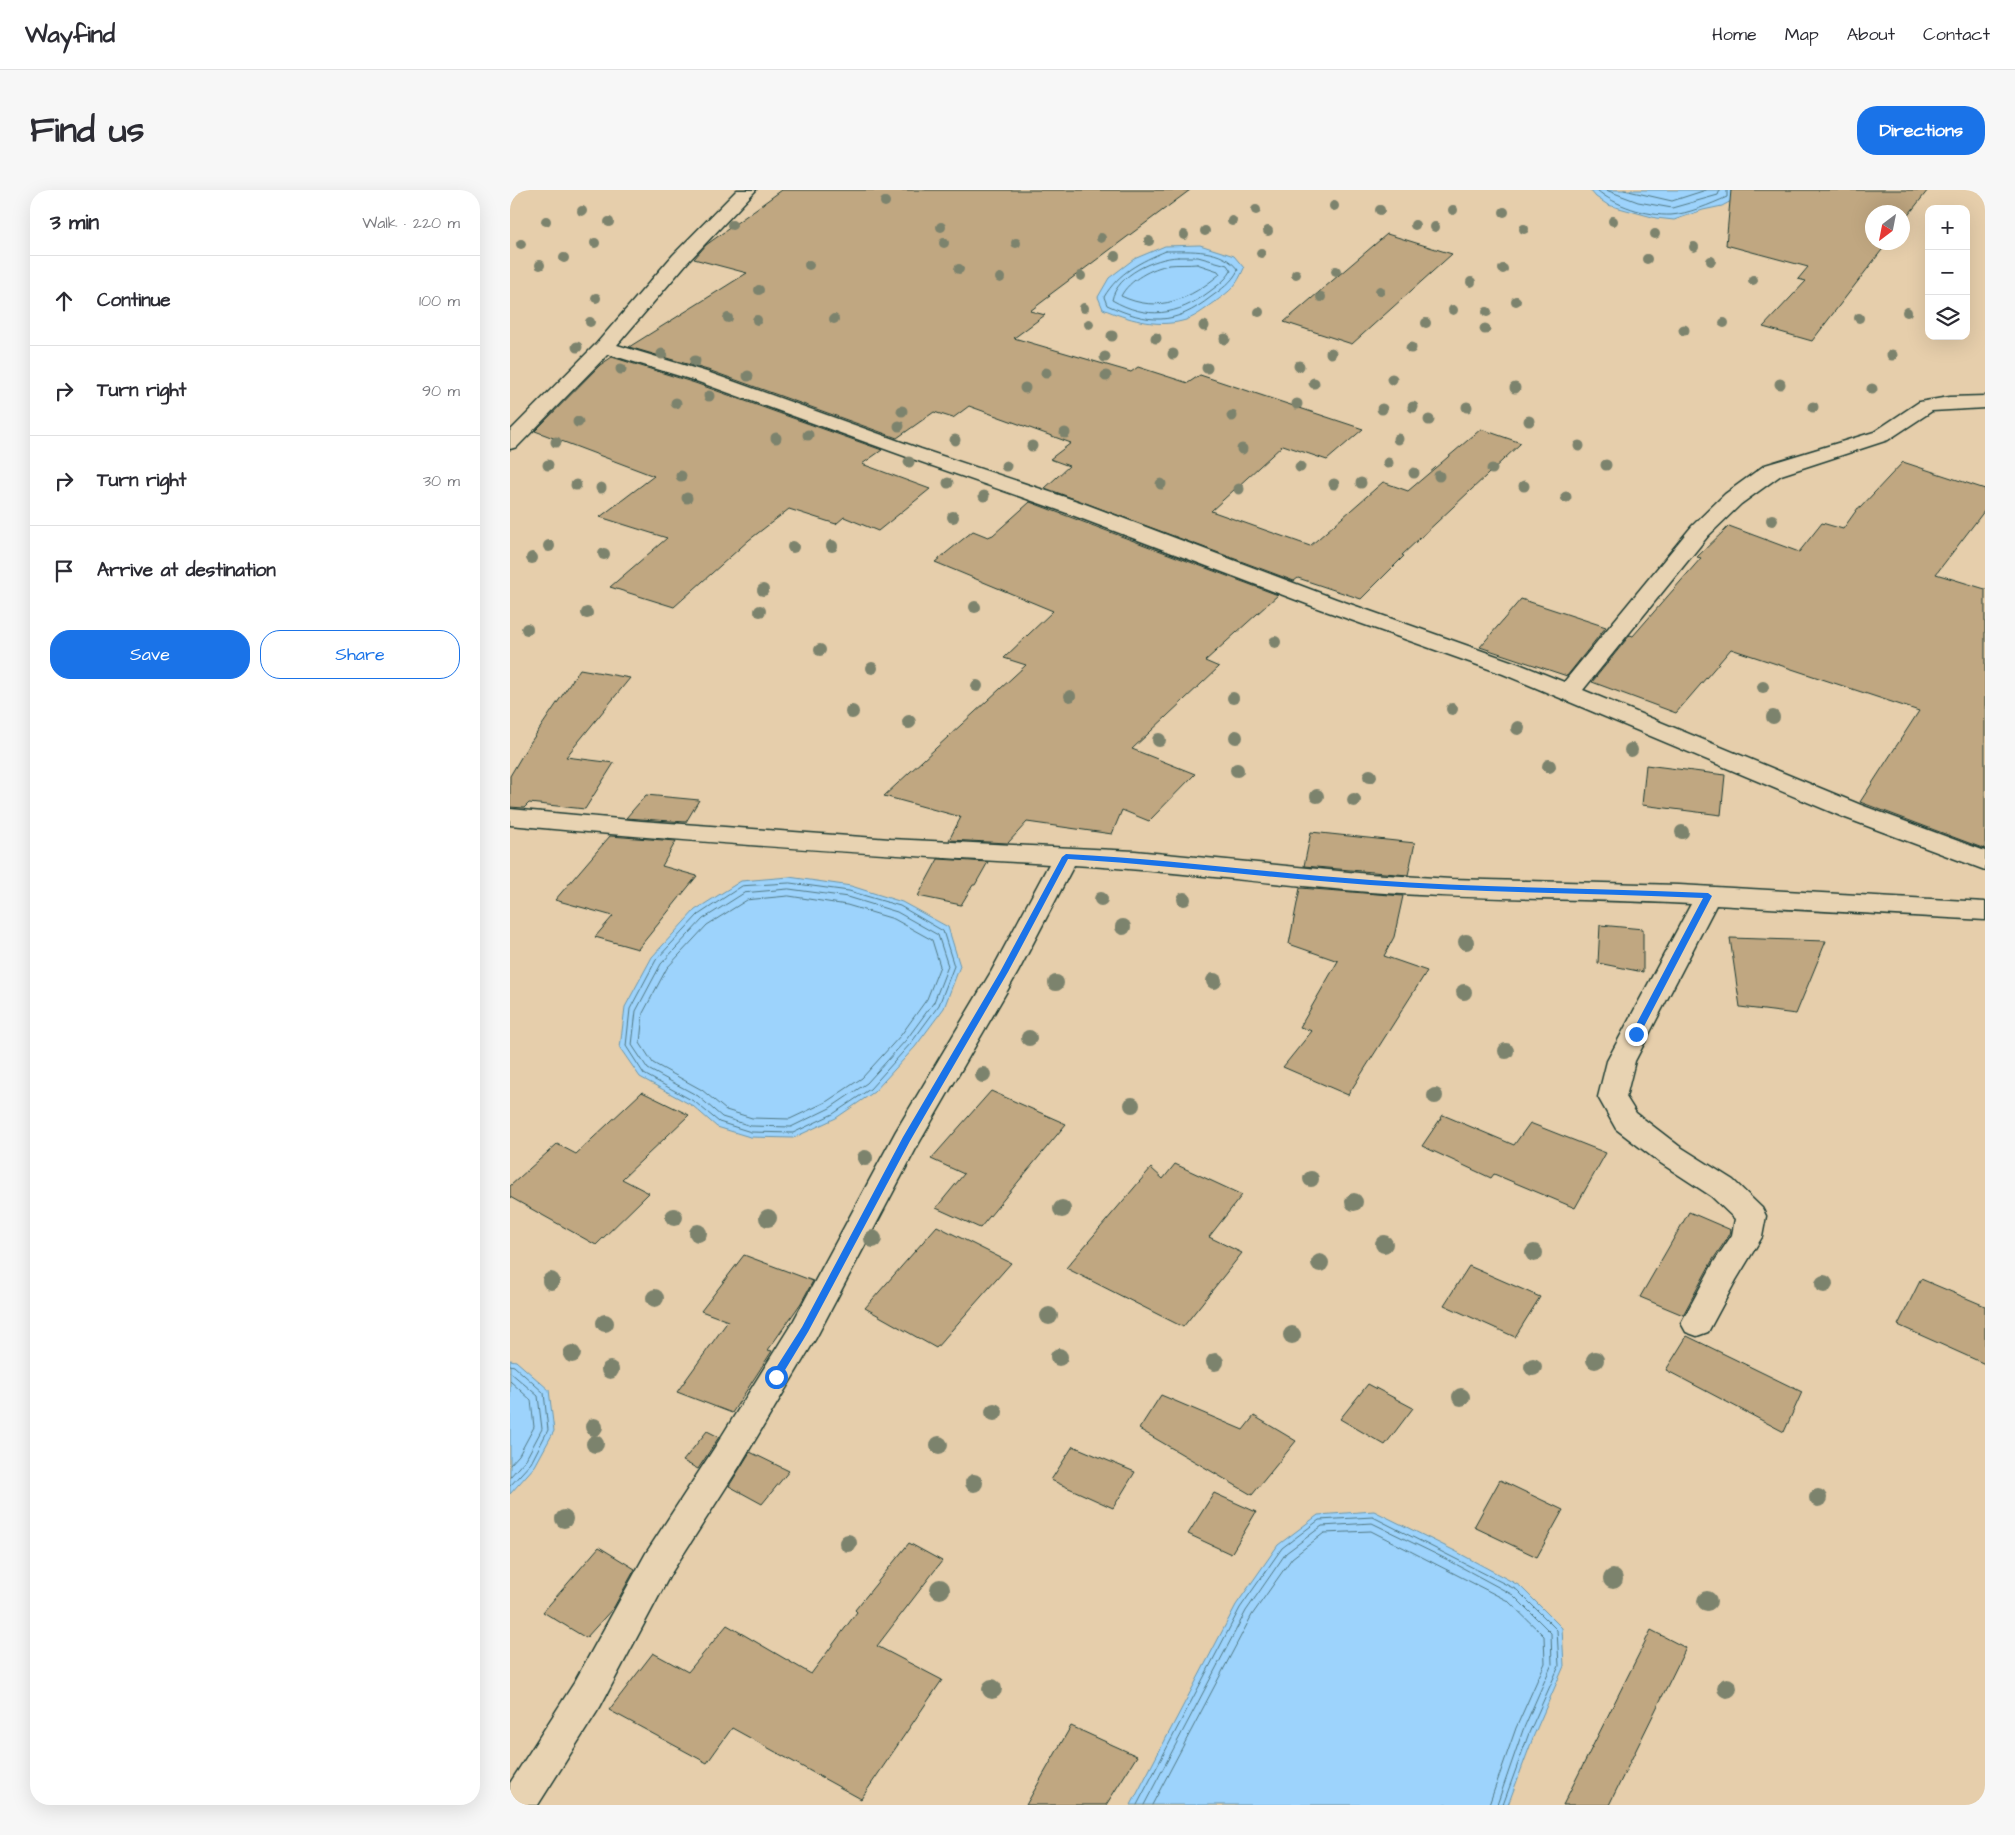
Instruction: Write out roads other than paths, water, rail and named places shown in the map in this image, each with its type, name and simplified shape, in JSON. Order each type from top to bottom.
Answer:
[{"type":"street","points":[[510,443],[604,347],[680,259],[747,190]]},
{"type":"street","points":[[604,347],[703,377],[914,453],[1072,507],[1328,604],[1511,669],[1852,811],[1985,861]]},
{"type":"street","points":[[1569,692],[1700,531],[1733,499],[1773,470],[1824,453],[1857,446],[1873,439],[1926,406],[1985,402]]},
{"type":"street","points":[[510,817],[890,847],[1135,860],[1442,887],[1708,896],[1985,910]]},
{"type":"street","points":[[517,1805],[587,1696],[658,1564],[727,1457],[805,1329],[906,1139],[1004,972],[1066,857]]},
{"type":"street","points":[[1697,1323],[1748,1237],[1751,1216],[1722,1188],[1669,1154],[1626,1121],[1612,1097],[1621,1061],[1708,896]]},
{"type":"water","points":[[1590,190],[1731,190],[1733,200],[1722,206],[1674,220],[1656,218],[1608,205],[1596,197]]},
{"type":"water","points":[[1200,245],[1234,256],[1244,268],[1232,288],[1199,313],[1186,320],[1172,323],[1152,323],[1132,319],[1103,309],[1098,297],[1109,278],[1134,259],[1165,246]]},
{"type":"water","points":[[789,877],[851,886],[902,902],[948,927],[960,966],[944,1008],[915,1047],[874,1092],[836,1118],[793,1138],[750,1137],[717,1127],[693,1106],[640,1077],[620,1048],[625,1007],[652,957],[695,910],[741,881]]},
{"type":"water","points":[[510,1360],[516,1361],[549,1390],[554,1431],[535,1466],[510,1494]]},
{"type":"water","points":[[1374,1511],[1520,1586],[1562,1628],[1564,1666],[1534,1735],[1508,1805],[1131,1805],[1236,1605],[1278,1545],[1318,1515]]}]
